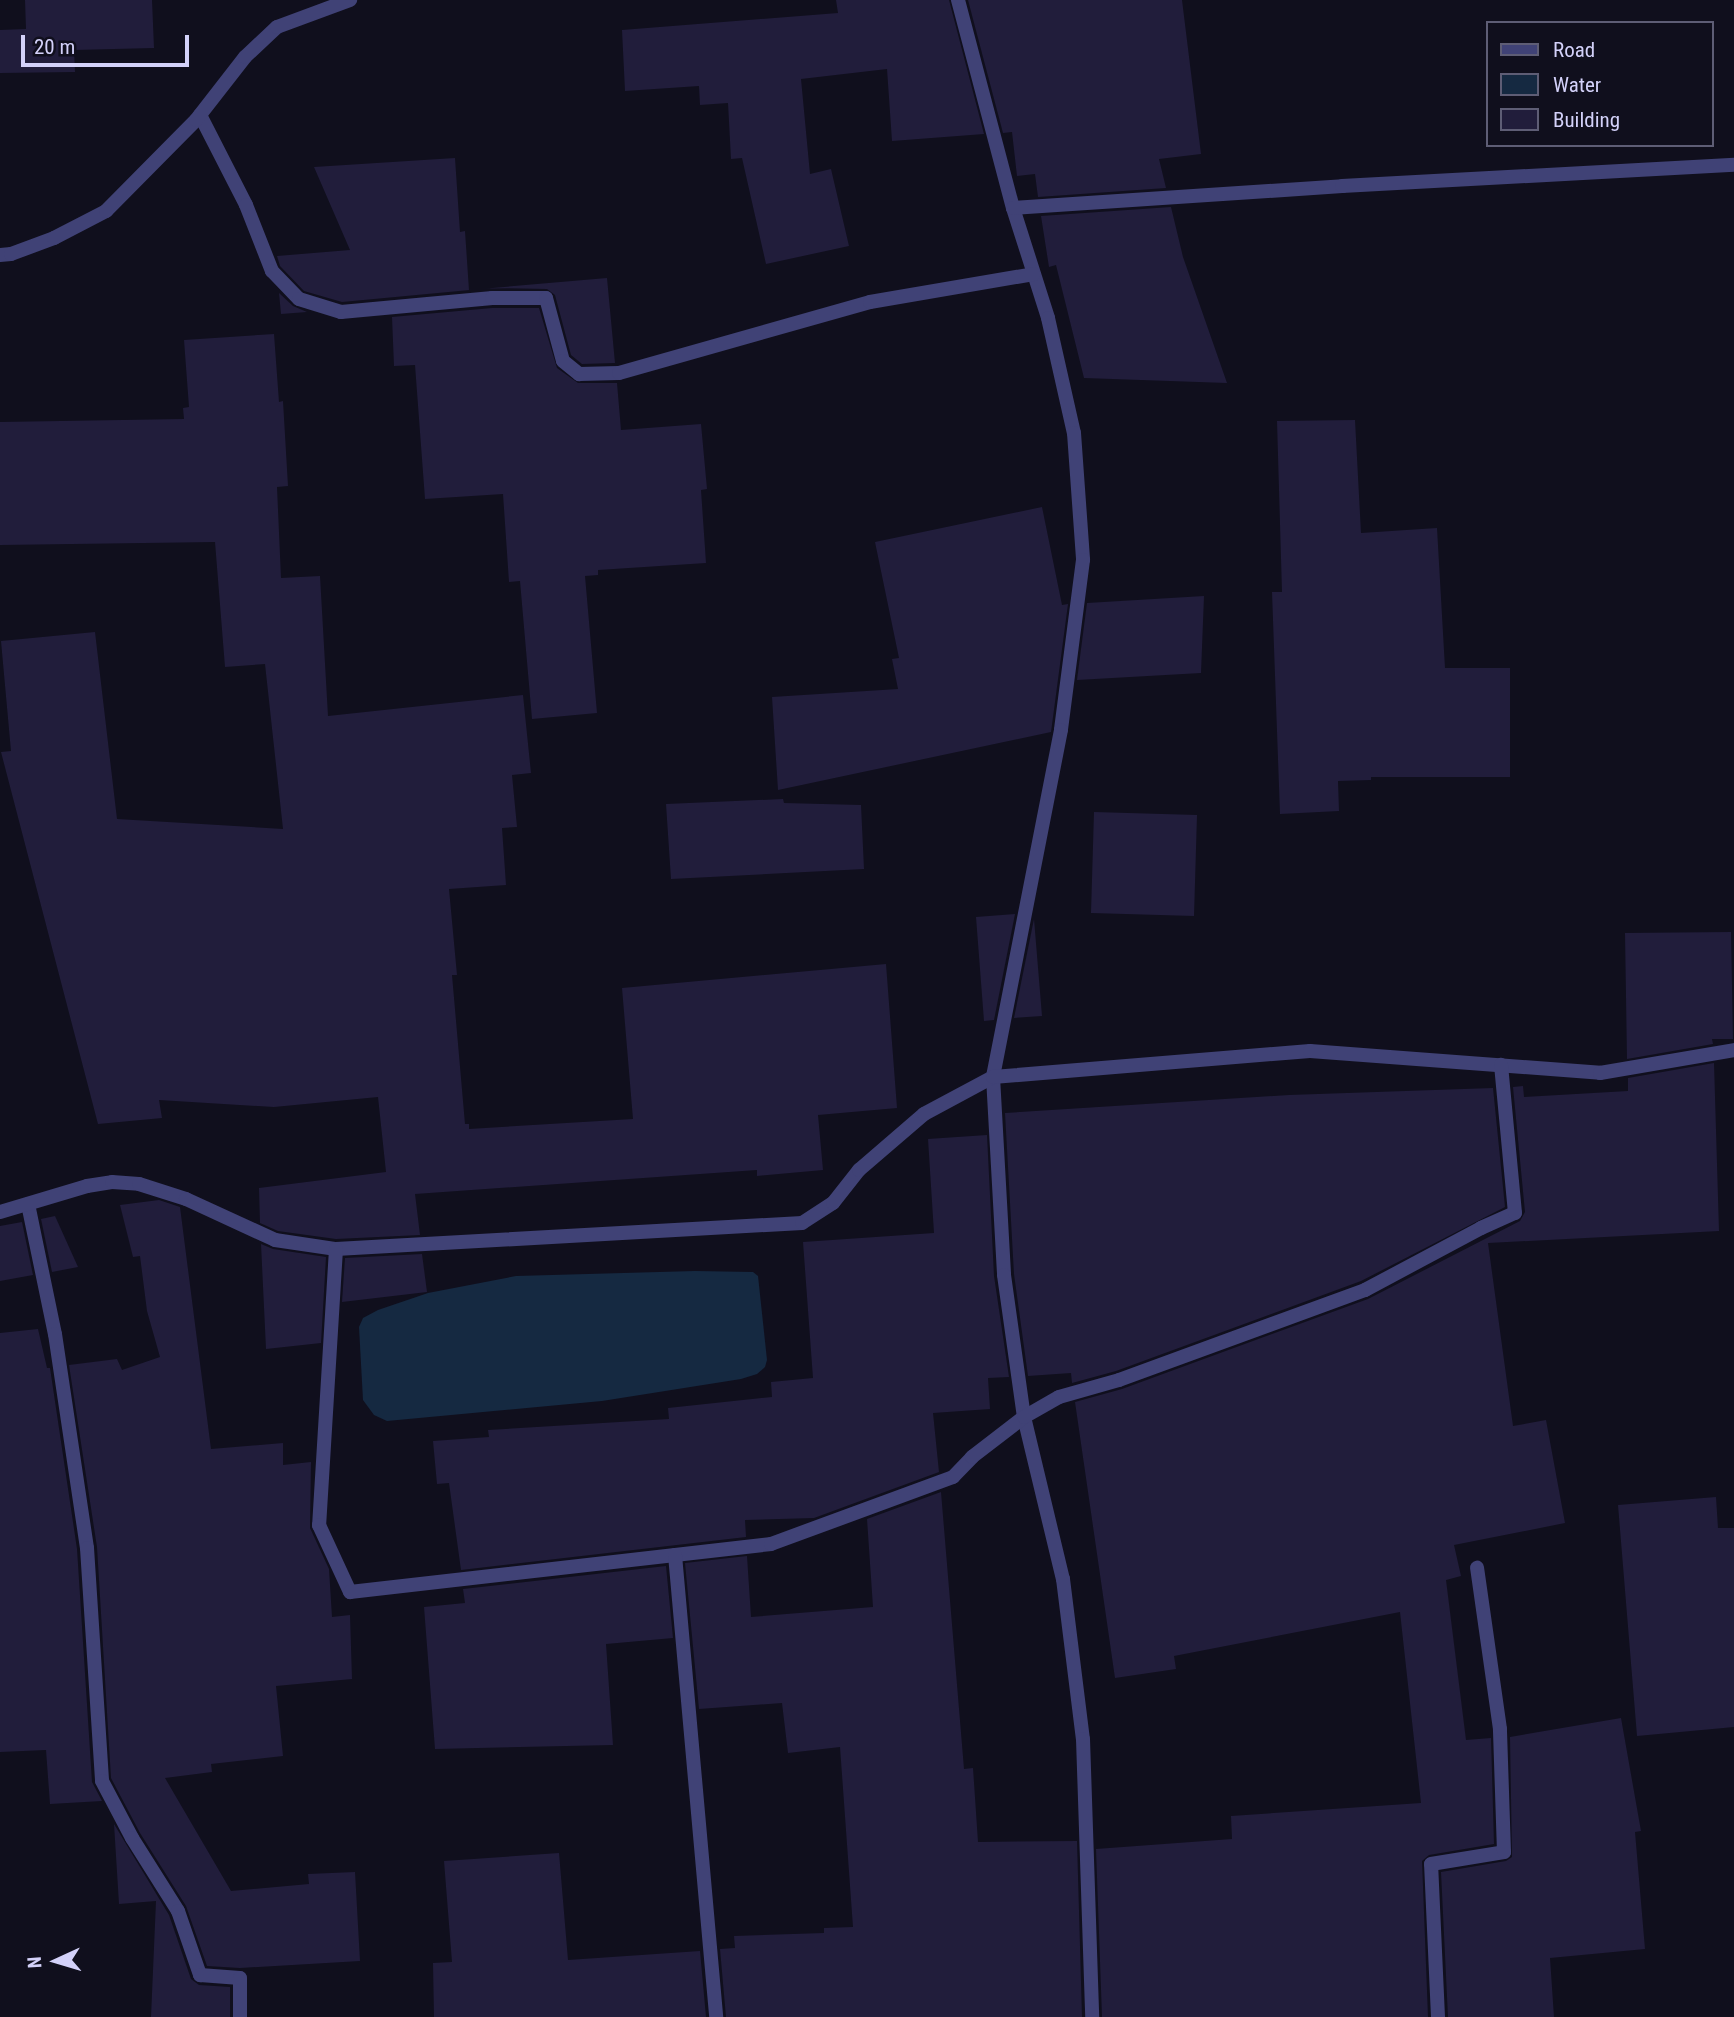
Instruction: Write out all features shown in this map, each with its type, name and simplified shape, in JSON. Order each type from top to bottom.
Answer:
[{"type":"street","points":[[0,254],[11,254],[54,238],[106,211],[200,115],[245,57],[277,27],[350,0]]},
{"type":"street","points":[[958,0],[1013,208],[1034,274],[1074,433],[1083,559],[1061,730],[993,1077],[1004,1275],[1024,1417],[1063,1578],[1083,1739],[1092,2017]]},
{"type":"street","points":[[200,115],[246,205],[272,271],[299,299],[341,312],[492,298],[546,298],[563,361],[579,374],[619,373],[870,302],[1034,274]]},
{"type":"street","points":[[1013,208],[1342,186],[1734,165]]},
{"type":"street","points":[[0,1212],[87,1185],[139,1184],[186,1199],[275,1240],[336,1248],[802,1223],[833,1203],[859,1170],[925,1114],[993,1077],[1310,1051],[1600,1073],[1734,1051]]},
{"type":"street","points":[[336,1248],[319,1525],[350,1592],[771,1544],[953,1477],[972,1457],[1024,1417],[1059,1396],[1119,1380],[1365,1290],[1481,1227],[1515,1213],[1501,1065]]},
{"type":"street","points":[[28,1204],[55,1334],[87,1548],[102,1781],[132,1838],[178,1911],[200,1975],[240,1978],[240,2017]]},
{"type":"street","points":[[675,1555],[716,2017]]},
{"type":"street","points":[[1438,2017],[1431,1864],[1504,1852],[1500,1729],[1488,1663],[1477,1569]]},
{"type":"water","points":[[753,1272],[758,1276],[767,1360],[765,1367],[757,1374],[741,1379],[602,1401],[387,1421],[374,1415],[363,1400],[359,1327],[363,1318],[378,1310],[428,1293],[516,1276]]},
{"type":"building","points":[[25,0],[152,0],[154,48],[74,50],[75,72],[0,73],[0,30],[26,29]]},
{"type":"building","points":[[836,0],[949,0],[984,134],[892,141],[887,69],[801,79],[810,174],[831,169],[849,246],[766,264],[742,158],[731,159],[728,103],[700,105],[699,86],[625,91],[622,30],[838,13]]},
{"type":"building","points":[[968,0],[1182,0],[1201,154],[1159,159],[1166,188],[1038,197],[1035,174],[1017,176],[1012,132],[1003,133]]},
{"type":"building","points":[[455,158],[460,232],[465,231],[469,290],[342,302],[304,291],[280,266],[277,256],[350,250],[314,167]]},
{"type":"building","points":[[1171,207],[1183,257],[1227,383],[1084,378],[1056,265],[1049,267],[1041,216]]},
{"type":"building","points":[[607,278],[615,363],[582,364],[571,355],[555,295],[547,289],[492,288]]},
{"type":"building","points":[[279,293],[293,306],[307,312],[281,314]]},
{"type":"building","points":[[492,308],[539,308],[557,368],[578,383],[617,383],[621,430],[701,424],[707,489],[701,490],[706,563],[598,570],[598,575],[585,576],[597,713],[532,719],[520,581],[509,582],[503,494],[425,499],[415,365],[394,366],[392,317]]},
{"type":"building","points":[[274,334],[279,402],[283,401],[288,486],[277,487],[281,578],[320,576],[328,716],[523,695],[531,773],[512,775],[517,827],[502,828],[506,885],[449,889],[457,975],[452,975],[465,1124],[469,1124],[469,1129],[633,1119],[622,988],[886,964],[897,1108],[818,1115],[823,1170],[757,1176],[757,1170],[415,1194],[420,1235],[336,1239],[278,1231],[260,1223],[259,1188],[386,1172],[378,1097],[274,1107],[159,1100],[162,1118],[98,1124],[1,752],[11,751],[1,641],[95,632],[117,819],[283,829],[265,664],[225,667],[215,542],[0,545],[0,422],[184,419],[183,408],[189,407],[184,340]]},
{"type":"building","points":[[1355,420],[1361,533],[1437,528],[1445,668],[1510,668],[1510,777],[1371,777],[1371,780],[1338,781],[1339,811],[1280,814],[1272,592],[1282,592],[1277,421]]},
{"type":"building","points":[[1042,507],[1062,605],[1068,604],[1051,732],[778,790],[772,697],[898,689],[892,659],[899,658],[875,542]]},
{"type":"building","points":[[1204,596],[1201,673],[1077,680],[1087,603]]},
{"type":"building","points":[[783,799],[784,803],[861,805],[864,869],[671,879],[666,804]]},
{"type":"building","points":[[1094,812],[1197,815],[1194,916],[1091,913]]},
{"type":"building","points":[[1015,914],[994,1020],[984,1021],[976,917]]},
{"type":"building","points":[[1034,919],[1042,1016],[1014,1018]]},
{"type":"building","points":[[1731,932],[1733,1039],[1712,1039],[1713,1044],[1627,1059],[1625,933]]},
{"type":"building","points":[[1714,1063],[1719,1231],[1488,1243],[1513,1426],[1546,1420],[1565,1523],[1454,1545],[1461,1576],[1446,1580],[1466,1740],[1491,1738],[1494,1844],[1429,1855],[1422,1861],[1428,2017],[1102,2017],[1096,1849],[1232,1839],[1231,1816],[1421,1803],[1400,1612],[1174,1656],[1176,1669],[1115,1678],[1075,1402],[1122,1389],[1368,1299],[1520,1221],[1525,1212],[1513,1087],[1523,1086],[1524,1097],[1628,1091],[1628,1078]]},
{"type":"building","points":[[1493,1088],[1505,1207],[1361,1281],[1116,1371],[1072,1383],[1071,1373],[1028,1376],[1014,1274],[1005,1113],[1289,1095]]},
{"type":"building","points":[[987,1135],[994,1276],[1009,1377],[988,1378],[990,1409],[933,1413],[939,1472],[814,1518],[745,1520],[746,1537],[461,1570],[449,1483],[437,1484],[433,1441],[489,1437],[488,1430],[669,1419],[668,1408],[772,1397],[771,1382],[813,1378],[803,1242],[934,1233],[928,1139]]},
{"type":"building","points":[[159,1200],[180,1207],[211,1449],[283,1443],[283,1465],[311,1462],[310,1528],[329,1569],[332,1617],[350,1615],[352,1679],[276,1686],[283,1756],[211,1764],[212,1772],[165,1778],[231,1891],[309,1884],[308,1874],[355,1872],[360,1961],[240,1968],[207,1966],[186,1906],[140,1833],[111,1778],[97,1547],[69,1365],[117,1359],[122,1370],[160,1357],[147,1311],[140,1256],[133,1257],[120,1205]]},
{"type":"building","points":[[55,1216],[78,1267],[52,1272],[41,1219]]},
{"type":"building","points":[[22,1222],[33,1275],[0,1281],[0,1226]]},
{"type":"building","points":[[261,1244],[273,1249],[326,1257],[321,1343],[266,1349]]},
{"type":"building","points":[[422,1254],[427,1292],[342,1302],[345,1258]]},
{"type":"building","points":[[38,1329],[47,1368],[50,1368],[77,1549],[92,1782],[102,1801],[50,1804],[46,1750],[0,1752],[0,1333]]},
{"type":"building","points":[[941,1492],[964,1769],[973,1768],[978,1842],[1077,1841],[1082,2017],[726,2017],[720,1949],[735,1948],[734,1936],[824,1933],[824,1928],[853,1927],[840,1747],[788,1753],[782,1703],[699,1709],[685,1563],[747,1556],[751,1617],[873,1607],[867,1519]]},
{"type":"building","points":[[1716,1497],[1718,1528],[1734,1528],[1734,1727],[1637,1736],[1618,1505]]},
{"type":"building","points":[[666,1566],[673,1638],[606,1644],[613,1745],[435,1749],[424,1607],[465,1603],[463,1589]]},
{"type":"building","points":[[1621,1718],[1641,1831],[1635,1832],[1645,1949],[1550,1958],[1554,2017],[1448,2017],[1441,1872],[1506,1861],[1512,1857],[1510,1737]]},
{"type":"building","points":[[114,1824],[169,1915],[191,1979],[199,1985],[230,1987],[230,2017],[151,2017],[156,1901],[119,1904]]},
{"type":"building","points":[[559,1853],[568,1960],[700,1951],[706,2017],[434,2017],[433,1963],[452,1962],[444,1861]]}]
